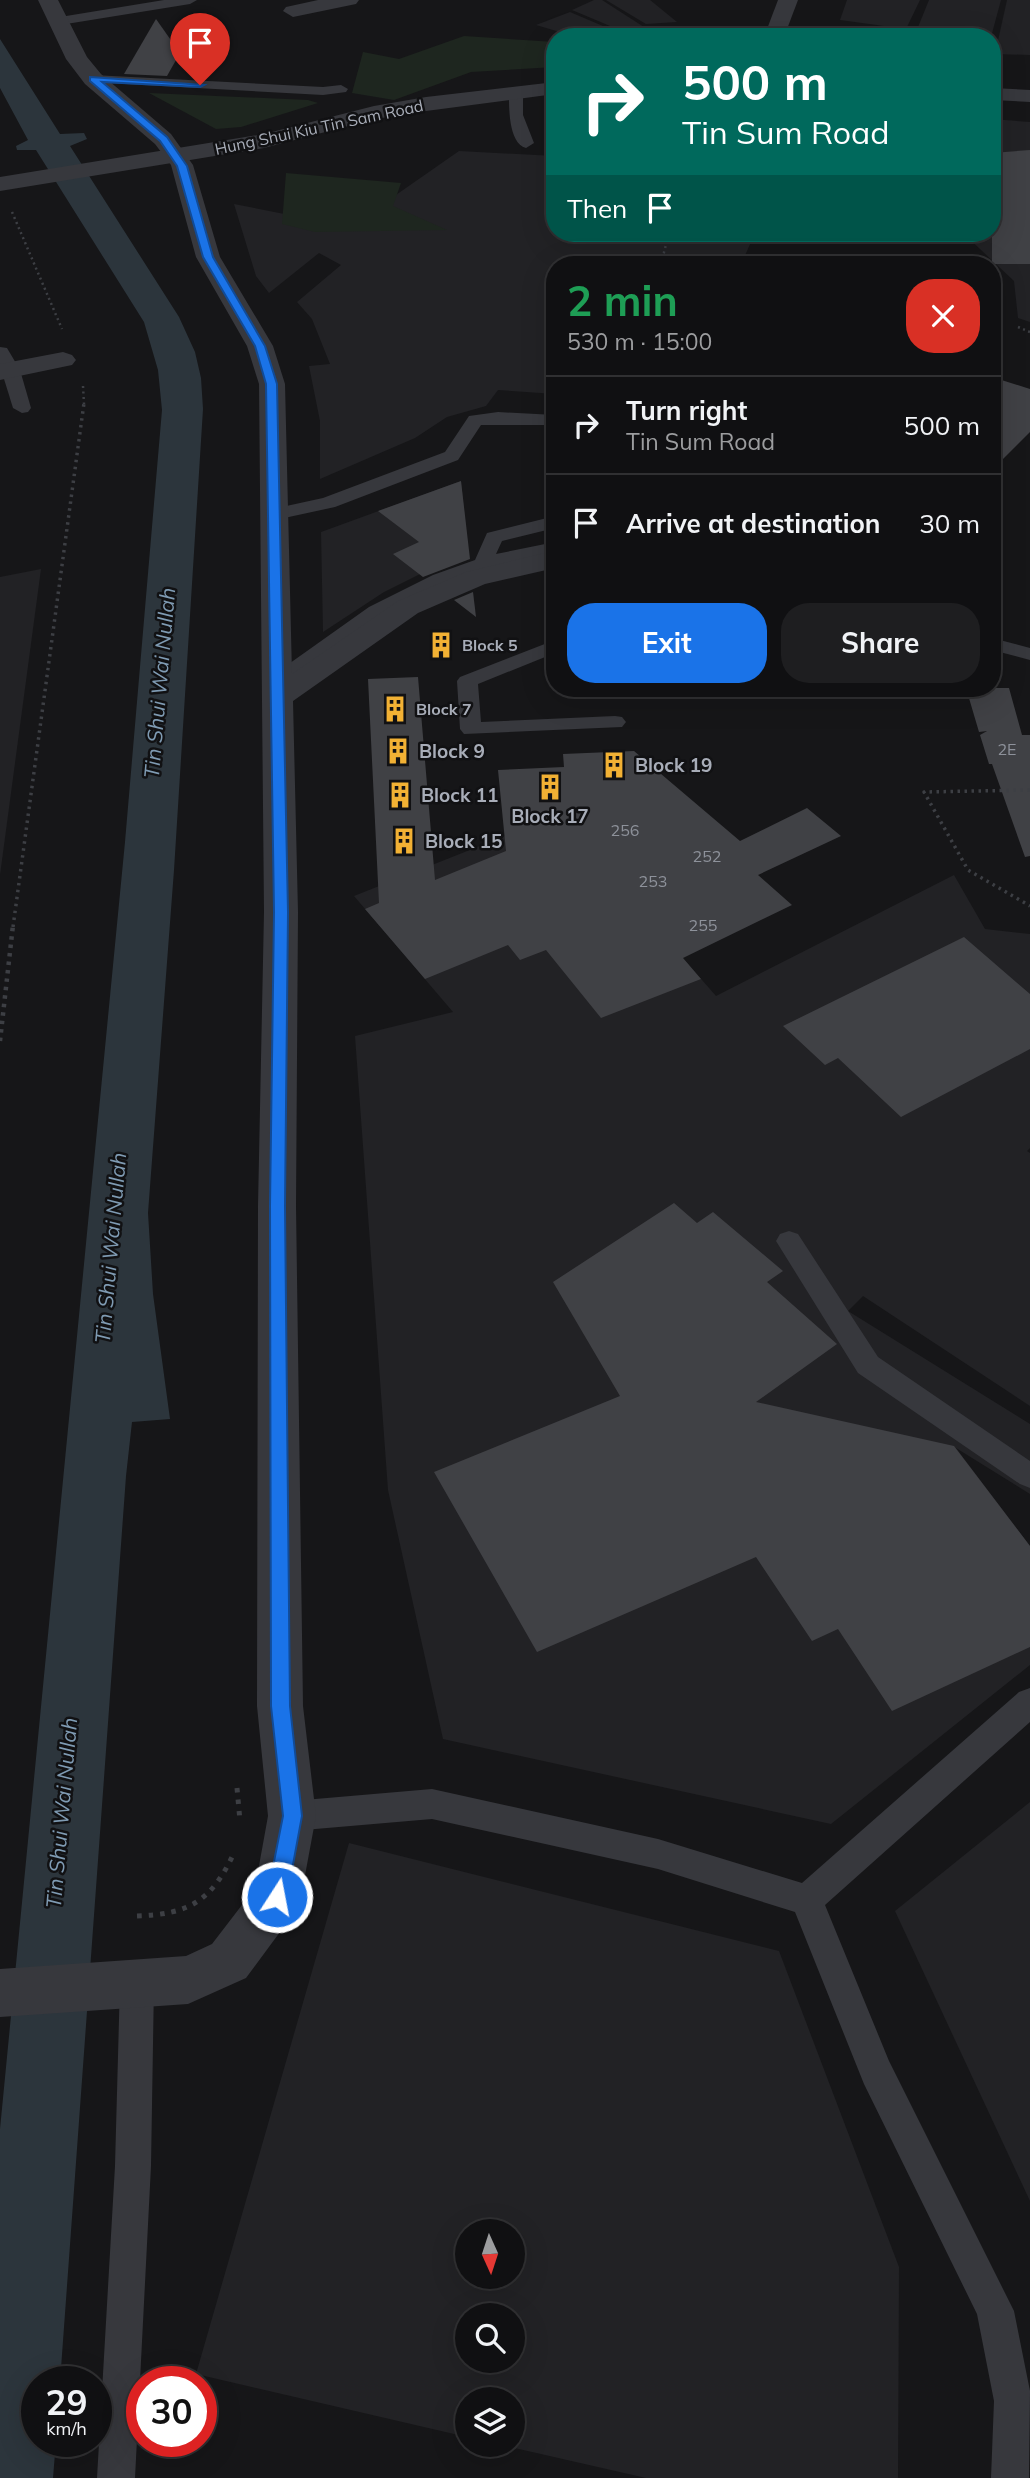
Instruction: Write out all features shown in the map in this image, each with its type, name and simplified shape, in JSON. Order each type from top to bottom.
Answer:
[{"type":"street","points":[[0,1993],[188,1980],[229,1961],[277,1897],[292,1816],[280,1706],[277,1206],[281,912],[272,384],[260,346],[208,257],[182,166],[163,139],[93,79],[77,59],[48,0]]},
{"type":"street","points":[[293,11],[348,0]]},
{"type":"street","points":[[777,28],[788,0]]},
{"type":"street","name":"Hung Shui Kiu Tin Sam Road","points":[[0,184],[264,141],[374,113],[546,89]]},
{"type":"street","points":[[1001,94],[1030,96]]},
{"type":"street","points":[[4,364],[70,358]]},
{"type":"street","points":[[279,687],[408,607],[476,578],[546,560]]},
{"type":"lane","points":[[60,21],[190,0]]},
{"type":"lane","points":[[93,79],[323,91],[341,89]]},
{"type":"lane","points":[[516,91],[516,115],[526,143]]},
{"type":"lane","points":[[4,364],[22,408]]},
{"type":"lane","points":[[275,514],[328,503],[452,456],[475,420],[498,417],[546,420]]},
{"type":"lane","points":[[483,563],[494,537],[546,524]]},
{"type":"lane","points":[[279,687],[394,598],[483,563],[546,559]]},
{"type":"lane","points":[[1001,647],[1030,654]]},
{"type":"lane","points":[[546,650],[467,681],[471,729],[615,722]]},
{"type":"lane","points":[[789,1241],[868,1365],[1030,1476]]},
{"type":"lane","points":[[807,1900],[1030,1702]]},
{"type":"lane","points":[[292,1816],[432,1804],[657,1854],[807,1900]]},
{"type":"lane","points":[[807,1900],[876,2072],[995,2311],[1013,2401],[1010,2478]]},
{"type":"lane","points":[[116,2478],[133,2166],[136,1983]]},
{"type":"path","points":[[0,1041],[14,913],[84,406],[43,279],[9,206]]},
{"type":"path","points":[[1017,327],[1030,332]]},
{"type":"path","points":[[1030,790],[924,792],[968,870],[1030,906]]},
{"type":"path","points":[[237,1783],[239,1831]]},
{"type":"path","points":[[137,1916],[175,1914],[206,1895],[226,1871],[239,1843]]},
{"type":"shaded area","points":[[594,0],[602,0],[645,28],[615,28],[572,10]]},
{"type":"shaded area","points":[[606,0],[650,0],[677,22],[646,24]]},
{"type":"shaded area","points":[[847,0],[920,0],[906,28],[840,20]]},
{"type":"shaded area","points":[[929,0],[1001,0],[993,28],[918,28]]},
{"type":"shaded area","points":[[1007,0],[1030,0],[1030,55],[1001,54],[1001,28]]},
{"type":"shaded area","points":[[570,12],[608,28],[546,28],[536,25]]},
{"type":"shaded area","points":[[464,36],[546,41],[546,68],[471,72],[394,100],[352,93],[363,52],[399,59]]},
{"type":"shaded area","points":[[149,93],[308,100],[318,103],[241,127],[216,129]]},
{"type":"shaded area","points":[[1001,120],[1030,122],[1030,322],[1018,318],[1014,281],[1001,269],[1001,256],[987,256],[973,242],[1001,242]]},
{"type":"shaded area","points":[[459,151],[546,156],[546,242],[751,242],[745,256],[546,256],[546,393],[498,390],[486,406],[447,417],[415,438],[320,479],[320,421],[309,366],[330,364],[312,319],[297,302],[341,265],[319,253],[269,293],[256,276],[234,204],[350,227]]},
{"type":"shaded area","points":[[286,173],[401,183],[393,206],[447,230],[315,232],[282,224]]},
{"type":"shaded area","points":[[461,481],[469,557],[420,574],[384,592],[323,632],[321,532]]},
{"type":"shaded area","points":[[41,569],[0,875],[0,577]]},
{"type":"shaded area","points":[[558,815],[716,996],[954,875],[985,929],[1030,934],[1030,1148],[1027,1151],[1030,1153],[1030,1406],[863,1296],[848,1311],[1030,1424],[1030,1494],[956,1448],[1030,1546],[1030,1665],[831,1824],[443,1739],[388,1490],[355,1036],[453,1012],[354,896]]},
{"type":"shaded area","points":[[1030,1802],[1030,2201],[895,1911]]},
{"type":"shaded area","points":[[349,1843],[779,1951],[899,2267],[898,2478],[646,2478],[525,2450],[525,2387],[455,2387],[455,2434],[217,2379],[217,2366],[198,2366]]},
{"type":"water","name":"Tin Shui Wai Nullah","points":[[0,39],[60,134],[84,133],[87,139],[70,146],[179,317],[195,352],[201,378],[203,409],[174,870],[148,1213],[153,1294],[170,1419],[132,1422],[61,2366],[21,2366],[21,2457],[55,2457],[53,2478],[0,2478],[0,2129],[125,842],[162,410],[158,370],[144,322],[36,150],[17,150],[16,146],[28,140],[0,88]]},
{"type":"building","points":[[156,19],[180,53],[167,76],[124,74]]},
{"type":"building","points":[[1030,150],[1030,264],[1001,264],[1001,256],[992,256],[992,242],[1001,242],[1001,152]]},
{"type":"building","points":[[1001,380],[1030,389],[1030,432],[1001,461]]},
{"type":"building","points":[[461,481],[470,559],[423,577],[393,554],[419,542],[378,511]]},
{"type":"building","points":[[473,592],[476,617],[454,600]]},
{"type":"building","points":[[418,677],[435,880],[506,851],[498,770],[564,767],[563,754],[634,751],[740,841],[807,808],[841,836],[758,875],[792,905],[683,958],[701,979],[601,1018],[546,950],[520,960],[508,945],[425,979],[365,909],[379,903],[368,679]]},
{"type":"building","points":[[1001,688],[1009,688],[1022,735],[1030,735],[1030,856],[1025,857],[992,764],[989,764],[980,735],[987,731],[979,732],[969,697],[1001,697]]},
{"type":"building","points":[[964,937],[1030,994],[1030,1049],[901,1117],[838,1058],[825,1065],[783,1026]]},
{"type":"building","points":[[674,1203],[697,1223],[713,1212],[783,1271],[767,1282],[837,1344],[756,1402],[954,1446],[1030,1546],[1030,1647],[892,1711],[838,1629],[812,1641],[756,1557],[537,1652],[434,1472],[620,1396],[553,1282]]},
{"type":"place","name":"Block 5","points":[[441,645]]},
{"type":"place","name":"Block 7","points":[[395,709]]},
{"type":"place","name":"Block 9","points":[[398,751]]},
{"type":"place","name":"Block 19","points":[[614,765]]},
{"type":"place","name":"Block 17","points":[[550,787]]},
{"type":"place","name":"Block 11","points":[[400,795]]},
{"type":"place","name":"Block 15","points":[[404,841]]},
{"type":"route","points":[[200,85],[93,79],[163,139],[182,166],[196,223],[208,257],[260,346],[272,384],[281,912],[277,1206],[281,1506],[280,1706],[292,1816],[277,1897]]}]
